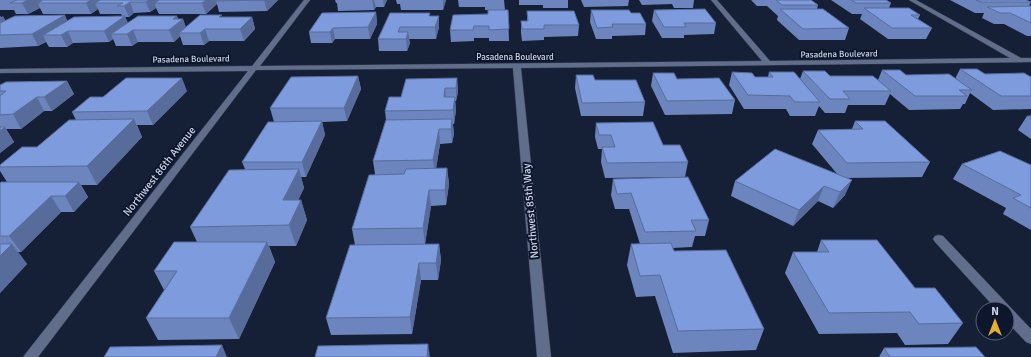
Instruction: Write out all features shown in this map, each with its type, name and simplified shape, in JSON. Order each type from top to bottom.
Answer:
[{"type":"street","name":"Northwest 86th Avenue","points":[[30,357],[256,68],[307,0]]},
{"type":"street","points":[[714,0],[768,63]]},
{"type":"street","points":[[912,0],[1031,66]]},
{"type":"street","name":"Pasadena Boulevard","points":[[0,71],[1031,60]]},
{"type":"street","name":"Northwest 85th Way","points":[[517,66],[544,357]]},
{"type":"street","points":[[939,239],[997,301]]},
{"type":"street","points":[[1015,321],[1031,338]]},
{"type":"building","points":[[17,0],[28,0],[22,3],[10,3]]},
{"type":"building","points":[[43,0],[91,0],[86,3],[38,3]]},
{"type":"building","points":[[100,0],[149,0],[146,2],[130,2],[124,6],[117,6],[123,3],[95,3]]},
{"type":"building","points":[[159,0],[206,0],[202,3],[155,3]]},
{"type":"building","points":[[217,0],[265,0],[216,1]]},
{"type":"building","points":[[776,0],[811,0],[818,5],[782,5]]},
{"type":"building","points":[[851,0],[886,0],[891,3],[856,3]]},
{"type":"building","points":[[976,0],[1026,0],[1031,2],[981,2]]},
{"type":"building","points":[[1031,6],[1031,23],[1010,13],[1000,13],[987,7]]},
{"type":"building","points":[[864,8],[909,8],[920,15],[911,15],[932,28],[892,28]]},
{"type":"building","points":[[705,9],[716,23],[684,23],[686,27],[664,27],[654,10]]},
{"type":"building","points":[[780,9],[823,9],[849,28],[803,29]]},
{"type":"building","points":[[488,10],[508,10],[509,29],[489,30],[489,26],[474,26],[473,30],[450,30],[453,15],[488,14]]},
{"type":"building","points":[[591,10],[629,10],[631,13],[640,13],[646,24],[612,24],[613,27],[597,28]]},
{"type":"building","points":[[527,11],[574,11],[579,25],[544,25],[544,29],[522,29],[521,21],[528,21]]},
{"type":"building","points":[[376,12],[368,27],[333,28],[330,32],[309,32],[322,13]]},
{"type":"building","points":[[390,13],[430,13],[429,16],[439,16],[435,27],[400,27],[398,32],[408,32],[406,39],[378,39]]},
{"type":"building","points":[[65,15],[32,34],[0,35],[0,23],[15,16]]},
{"type":"building","points":[[200,15],[222,15],[219,17],[252,17],[240,29],[205,29],[200,33],[179,33]]},
{"type":"building","points":[[125,16],[104,31],[68,31],[61,35],[43,35],[74,17]]},
{"type":"building","points":[[138,16],[177,16],[173,19],[183,19],[169,30],[133,30],[127,34],[111,34]]},
{"type":"building","points":[[960,69],[977,69],[985,74],[1024,73],[1031,77],[1031,96],[1001,96]]},
{"type":"building","points":[[882,70],[900,70],[906,75],[949,74],[972,90],[959,90],[967,96],[915,96]]},
{"type":"building","points":[[803,71],[825,71],[830,76],[873,76],[891,91],[843,91],[850,99],[830,99]]},
{"type":"building","points":[[732,72],[752,73],[755,77],[773,77],[769,72],[794,72],[820,102],[795,102],[790,96],[748,95]]},
{"type":"building","points":[[653,73],[674,73],[677,79],[719,78],[735,100],[667,101]]},
{"type":"building","points":[[576,75],[593,75],[595,80],[636,80],[645,102],[582,103]]},
{"type":"building","points":[[358,76],[344,108],[270,108],[291,77]]},
{"type":"building","points":[[126,78],[182,78],[147,111],[72,112],[90,97],[103,97]]},
{"type":"building","points":[[457,78],[456,88],[445,88],[444,97],[455,97],[453,110],[385,111],[389,97],[401,97],[406,79]]},
{"type":"building","points":[[67,81],[44,97],[37,97],[13,114],[0,115],[0,96],[6,91],[0,91],[0,85],[6,82]]},
{"type":"building","points":[[134,119],[87,166],[0,167],[0,165],[22,147],[37,147],[69,120]]},
{"type":"building","points":[[452,119],[451,129],[439,129],[433,160],[373,161],[386,120]]},
{"type":"building","points":[[322,121],[302,162],[242,162],[268,122]]},
{"type":"building","points":[[855,121],[885,121],[930,162],[847,163],[818,130],[863,129]]},
{"type":"building","points":[[653,122],[663,145],[680,145],[688,162],[607,163],[602,147],[615,147],[611,135],[599,135],[596,123]]},
{"type":"building","points":[[775,149],[852,180],[840,192],[824,186],[799,210],[735,181]]},
{"type":"building","points":[[1000,151],[1031,165],[1031,208],[1013,198],[1021,195],[962,164]]},
{"type":"building","points":[[447,168],[445,190],[429,190],[423,228],[352,229],[369,175],[404,174],[406,169]]},
{"type":"building","points":[[299,169],[283,200],[301,200],[289,225],[190,227],[229,170]]},
{"type":"building","points":[[688,177],[709,220],[691,220],[696,231],[645,232],[631,193],[617,194],[613,179]]},
{"type":"building","points":[[1,182],[79,182],[65,196],[51,196],[9,236],[0,236]]},
{"type":"building","points":[[821,240],[877,240],[915,288],[935,288],[963,323],[919,324],[910,312],[829,313],[793,252],[829,252]]},
{"type":"building","points":[[174,242],[267,242],[229,318],[146,318],[177,271],[154,271]]},
{"type":"building","points":[[671,243],[674,251],[726,250],[764,329],[678,331],[660,275],[640,276],[631,244]]},
{"type":"building","points":[[0,244],[12,244],[0,256]]},
{"type":"building","points":[[439,244],[436,263],[419,263],[410,317],[326,318],[350,245]]},
{"type":"building","points":[[428,344],[427,357],[315,357],[318,346]]},
{"type":"building","points":[[222,345],[216,357],[104,357],[110,347]]},
{"type":"building","points":[[976,347],[985,357],[890,357],[884,348]]}]
